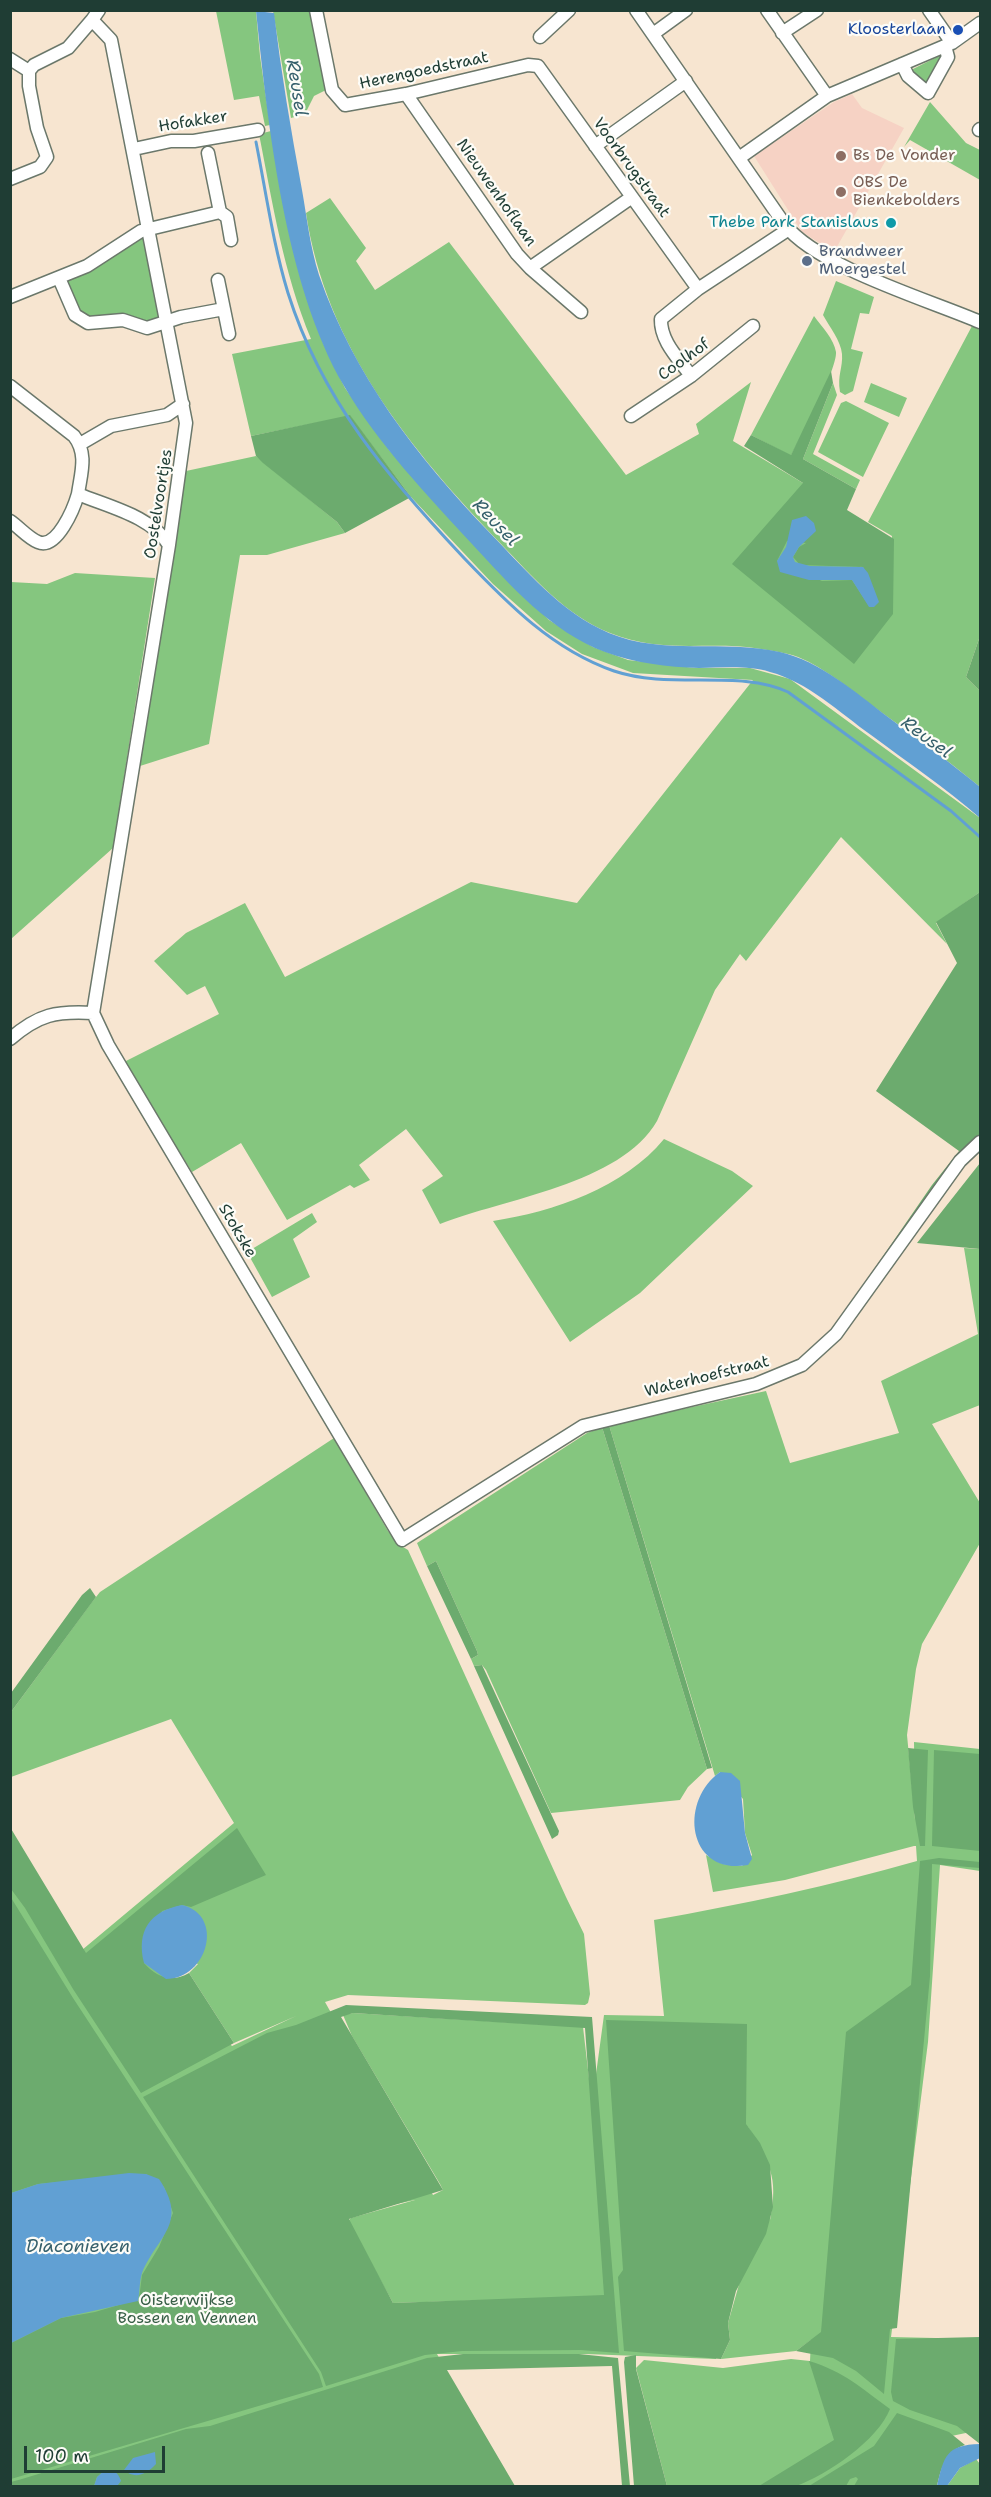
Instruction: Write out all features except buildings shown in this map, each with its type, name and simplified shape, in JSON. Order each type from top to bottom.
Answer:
[{"type":"street","name":"Herengoedstraat","points":[[316,10],[332,90],[345,105],[406,94],[528,64],[538,66]]},
{"type":"street","points":[[540,37],[569,10]]},
{"type":"street","points":[[636,10],[789,229],[807,246],[840,264],[981,322]]},
{"type":"street","points":[[653,34],[686,10]]},
{"type":"street","points":[[767,10],[827,96]]},
{"type":"street","points":[[782,33],[817,10]]},
{"type":"street","points":[[902,64],[908,76],[927,93],[948,57],[948,44],[929,10]]},
{"type":"street","points":[[10,179],[40,168],[47,157],[35,118],[29,86],[30,71],[34,66],[68,48],[95,15]]},
{"type":"street","name":"Oostelvoortjes","points":[[93,1013],[185,442],[183,405],[134,149],[111,40],[95,15]]},
{"type":"street","points":[[739,158],[827,96],[948,44],[981,23]]},
{"type":"street","points":[[10,59],[30,71]]},
{"type":"street","name":"Voorbrugstraat","points":[[538,66],[698,289]]},
{"type":"street","points":[[595,146],[686,81]]},
{"type":"street","name":"Nieuwenhoflaan","points":[[406,94],[517,254],[530,268],[632,197]]},
{"type":"street","name":"Hofakker","points":[[134,149],[171,141],[194,141],[258,130]]},
{"type":"street","points":[[208,153],[220,212],[227,217],[231,240]]},
{"type":"street","points":[[10,297],[87,267],[149,228],[220,212]]},
{"type":"street","points":[[691,376],[664,338],[660,329],[661,319],[698,289],[789,229]]},
{"type":"street","points":[[530,268],[581,312]]},
{"type":"street","points":[[59,278],[71,309],[80,320],[96,323],[123,320],[147,328],[224,309]]},
{"type":"street","points":[[218,280],[229,334]]},
{"type":"street","name":"Coolhof","points":[[631,416],[691,376],[753,326]]},
{"type":"street","points":[[10,386],[75,436],[83,456],[78,494],[66,523],[52,540],[45,543],[36,542],[10,521]]},
{"type":"street","points":[[80,444],[111,426],[167,415],[183,405]]},
{"type":"street","points":[[78,494],[151,524],[162,534],[169,545]]},
{"type":"street","points":[[10,1039],[30,1022],[44,1016],[93,1013]]},
{"type":"street","name":"Stokske","points":[[93,1013],[108,1045],[262,1310],[402,1540]]},
{"type":"street","name":"Waterhoefstraat","points":[[402,1540],[583,1426],[756,1384],[802,1365],[836,1334],[960,1161],[981,1142]]},
{"type":"shaded area","points":[[852,94],[862,108],[904,128],[834,252],[802,232],[754,156],[834,102]]},
{"type":"green space","points":[[216,11],[256,11],[270,125],[265,126],[259,96],[234,100]]},
{"type":"green space","points":[[273,11],[313,11],[326,90],[314,96],[305,114],[291,118]]},
{"type":"green space","points":[[943,54],[929,88],[909,71]]},
{"type":"green space","points":[[930,102],[966,143],[980,150],[980,180],[910,140],[904,147]]},
{"type":"green space","points":[[271,131],[286,210],[323,343],[345,388],[390,451],[549,620],[593,647],[628,660],[695,668],[750,668],[790,679],[980,818],[980,892],[936,923],[947,944],[841,837],[746,961],[740,954],[715,990],[657,1121],[640,1142],[617,1160],[589,1175],[559,1187],[440,1224],[422,1190],[443,1176],[406,1129],[359,1165],[370,1180],[354,1188],[350,1185],[287,1220],[241,1143],[192,1172],[124,1062],[219,1014],[205,986],[187,995],[154,961],[186,933],[245,903],[285,977],[471,882],[577,903],[753,680],[633,673],[582,654],[546,631],[493,584],[411,497],[350,416],[251,436],[232,354],[311,339],[286,263],[259,134]]},
{"type":"green space","points":[[330,198],[366,248],[356,261],[375,290],[449,242],[626,475],[699,434],[696,424],[751,382],[733,441],[803,483],[893,614],[892,536],[868,522],[972,326],[980,330],[980,636],[966,677],[980,691],[980,787],[837,680],[798,657],[775,651],[742,647],[649,644],[630,640],[594,625],[564,606],[501,544],[435,471],[377,393],[352,352],[332,308],[316,262],[306,213]]},
{"type":"green space","points":[[145,235],[163,317],[160,322],[91,321],[73,307],[66,278]]},
{"type":"green space","points":[[836,281],[874,297],[869,314],[860,313],[851,349],[863,352],[853,391],[845,395],[840,392],[839,386],[841,349],[823,315]]},
{"type":"green space","points":[[814,316],[833,342],[836,352],[835,361],[818,403],[791,456],[751,435]]},
{"type":"green space","points":[[831,371],[833,383],[803,459],[856,489],[847,510],[894,539],[893,614],[854,664],[732,564],[803,483],[744,446],[751,435],[791,455]],"holes":[[[787,541],[806,543],[799,547],[793,557],[800,565],[863,567],[869,606],[852,580],[822,581],[777,561]]]},
{"type":"green space","points":[[833,383],[837,395],[813,454],[860,480],[856,489],[803,459]]},
{"type":"green space","points":[[871,383],[907,398],[899,417],[864,402]]},
{"type":"green space","points":[[846,401],[889,423],[863,477],[818,452],[841,403]]},
{"type":"green space","points":[[350,415],[411,497],[345,533],[337,522],[256,456],[251,436]]},
{"type":"green space","points":[[256,456],[337,522],[345,533],[267,555],[240,555],[209,744],[140,766],[186,471]]},
{"type":"green space","points":[[75,573],[155,578],[113,848],[11,939],[11,582],[47,584]]},
{"type":"green space","points":[[980,636],[980,691],[966,677]]},
{"type":"green space","points":[[980,892],[980,1137],[848,1307],[932,1185],[959,1151],[876,1091],[957,963],[936,922]]},
{"type":"green space","points":[[664,1139],[732,1171],[753,1186],[640,1293],[570,1342],[493,1221],[563,1204],[609,1184],[648,1156]]},
{"type":"green space","points":[[980,1163],[980,1249],[917,1243]]},
{"type":"green space","points":[[312,1213],[317,1222],[293,1239],[310,1277],[272,1297],[247,1252]]},
{"type":"green space","name":"Oisterwijkse Bossen en Vennen","points":[[964,1248],[980,1249],[980,1405],[932,1424],[980,1503],[980,1543],[922,1644],[916,1669],[907,1735],[915,1819],[914,1742],[980,1749],[980,1871],[940,1865],[928,2042],[891,2337],[980,2339],[980,2430],[942,2438],[935,2486],[667,2486],[636,2368],[644,2360],[723,2368],[791,2359],[810,2361],[811,2340],[796,2351],[721,2359],[730,2340],[728,2323],[740,2281],[732,2291],[716,2359],[586,2354],[437,2354],[511,2486],[11,2486],[10,1843],[82,1950],[234,1823],[171,1719],[11,1777],[11,1712],[100,1592],[334,1438],[388,1531],[398,1544],[408,1550],[584,1934],[590,1994],[588,2003],[585,2005],[348,1995],[325,2002],[433,2195],[443,2190],[352,2036],[343,2015],[353,2013],[583,2027],[592,2104],[604,2015],[664,2016],[654,1920],[786,1894],[917,1861],[916,1846],[914,1846],[785,1880],[713,1892],[706,1855],[723,1864],[742,1866],[752,1855],[745,1833],[743,1799],[720,1772],[715,1776],[609,1425],[766,1391],[790,1463],[899,1433],[881,1381],[978,1334]],"holes":[[[130,1941],[198,1964],[189,1973],[234,2043],[296,2016],[232,2046]],[[748,2127],[767,2161],[773,2181],[770,2220]],[[415,2200],[351,2218],[348,2221],[393,2303],[527,2299],[389,2316],[338,2216]]]},
{"type":"green space","points":[[609,1425],[712,1768],[707,1769],[602,1427]]},
{"type":"green space","points":[[602,1427],[707,1769],[688,1787],[680,1800],[551,1813],[486,1670],[482,1665],[474,1666],[471,1659],[478,1655],[477,1651],[436,1561],[427,1566],[417,1543],[587,1433]]},
{"type":"green space","points":[[436,1561],[477,1651],[478,1655],[471,1659],[427,1566]]},
{"type":"green space","points":[[90,1588],[96,1597],[11,1712],[11,1693],[82,1595]]},
{"type":"green space","points":[[482,1665],[559,1831],[558,1835],[552,1839],[474,1666]]},
{"type":"green space","points":[[908,1748],[928,1750],[925,1846],[920,1846],[913,1807]]},
{"type":"green space","points":[[934,1750],[980,1754],[980,1851],[932,1846]]},
{"type":"green space","points":[[10,1827],[86,1953],[237,1828],[266,1875],[191,1907],[182,1905],[162,1911],[144,1963],[154,1972],[165,1977],[176,1978],[189,1973],[234,2043],[141,2093],[11,1889]]},
{"type":"green space","points":[[939,1858],[980,1862],[980,1868],[932,1864],[930,1976],[897,2328],[890,2329],[884,2394],[856,2371],[833,2358],[796,2351],[821,2332],[846,2032],[911,1985],[920,1861]]},
{"type":"green space","name":"Oisterwijkse Bossen en Vennen","points":[[10,1896],[73,1998],[319,2374],[323,2387],[11,2479],[11,2343],[61,2318],[95,2312],[139,2299],[142,2275],[159,2247],[173,2213],[164,2187],[146,2174],[38,2184],[11,2193]]},
{"type":"green space","points":[[346,2005],[592,2017],[619,2353],[581,2350],[462,2351],[425,2355],[326,2386],[321,2372],[143,2097],[267,2033],[296,2025]],"holes":[[[353,2013],[585,2028],[604,2295],[393,2303],[349,2219],[443,2190],[341,2017]]]},
{"type":"green space","points":[[606,2020],[747,2024],[746,2124],[760,2143],[770,2165],[773,2207],[766,2234],[736,2291],[728,2323],[730,2340],[721,2359],[624,2351],[618,2277],[623,2270]]},
{"type":"green space","points":[[980,2337],[980,2444],[957,2426],[910,2410],[893,2401],[891,2392],[896,2339]]},
{"type":"green space","points":[[463,2354],[579,2354],[618,2358],[630,2486],[622,2486],[612,2366],[447,2370],[515,2486],[117,2486],[121,2480],[105,2470],[97,2477],[94,2486],[11,2486],[11,2482],[186,2429],[210,2426],[427,2358]]},
{"type":"green space","points":[[636,2355],[636,2369],[667,2486],[634,2486],[624,2362],[625,2357]]},
{"type":"green space","points":[[809,2361],[843,2375],[890,2409],[875,2433],[850,2455],[822,2474],[792,2487],[759,2486],[834,2440]]},
{"type":"green space","points":[[897,2413],[949,2432],[965,2445],[948,2456],[942,2467],[937,2486],[854,2486],[858,2479],[856,2477],[850,2479],[846,2486],[809,2486],[874,2446]]},
{"type":"green space","points":[[976,2459],[980,2464],[980,2486],[947,2486],[960,2468]]},
{"type":"water","points":[[256,11],[274,13],[286,101],[311,243],[319,275],[333,312],[369,381],[390,413],[437,475],[463,504],[559,602],[591,624],[609,633],[651,644],[759,648],[795,656],[823,670],[980,787],[980,818],[823,699],[784,677],[753,668],[699,668],[639,662],[616,656],[585,643],[532,606],[486,560],[421,488],[372,428],[344,386],[324,346],[307,301],[282,204]]},
{"type":"water","points":[[806,516],[814,523],[816,531],[799,547],[793,557],[795,562],[810,566],[863,567],[868,573],[879,602],[874,607],[869,607],[852,580],[809,580],[780,572],[777,561],[786,547],[792,520]]},
{"type":"water","points":[[720,1772],[731,1773],[740,1781],[745,1833],[752,1859],[748,1865],[728,1865],[712,1859],[702,1848],[696,1834],[695,1818],[698,1801],[707,1785]]},
{"type":"water","points":[[182,1905],[195,1911],[204,1921],[207,1933],[206,1946],[201,1958],[192,1969],[181,1976],[166,1979],[144,1963],[142,1941],[148,1924],[154,1918],[161,1912]]},
{"type":"water","name":"Diaconieven","points":[[129,2173],[146,2174],[159,2179],[168,2194],[171,2207],[168,2229],[142,2273],[138,2301],[61,2318],[11,2343],[11,2193],[38,2184]]},
{"type":"water","points":[[980,2444],[980,2458],[960,2468],[947,2486],[937,2486],[948,2454],[960,2447]]},
{"type":"water","points":[[155,2452],[156,2464],[149,2471],[132,2475],[124,2470],[133,2458]]},
{"type":"water","points":[[105,2470],[113,2471],[118,2475],[121,2481],[117,2486],[94,2486],[97,2477]]},
{"type":"waterway","points":[[256,142],[274,237],[288,293],[319,369],[360,436],[384,467],[436,528],[497,592],[551,638],[571,651],[614,671],[658,679],[748,682],[769,685],[788,692],[951,811],[980,837]]},
{"type":"place","name":"Kloosterlaan","points":[[958,30]]},
{"type":"place","name":"Bs De Vonder","points":[[841,156]]},
{"type":"place","name":"OBS De Bienkebolders","points":[[841,192]]},
{"type":"place","name":"Thebe Park Stanislaus","points":[[891,223]]},
{"type":"place","name":"Brandweer Moergestel","points":[[807,261]]},
{"type":"water label","name":"Reusel","points":[[296,88]]},
{"type":"water label","name":"Reusel","points":[[495,523]]},
{"type":"water label","name":"Reusel","points":[[926,738]]}]
